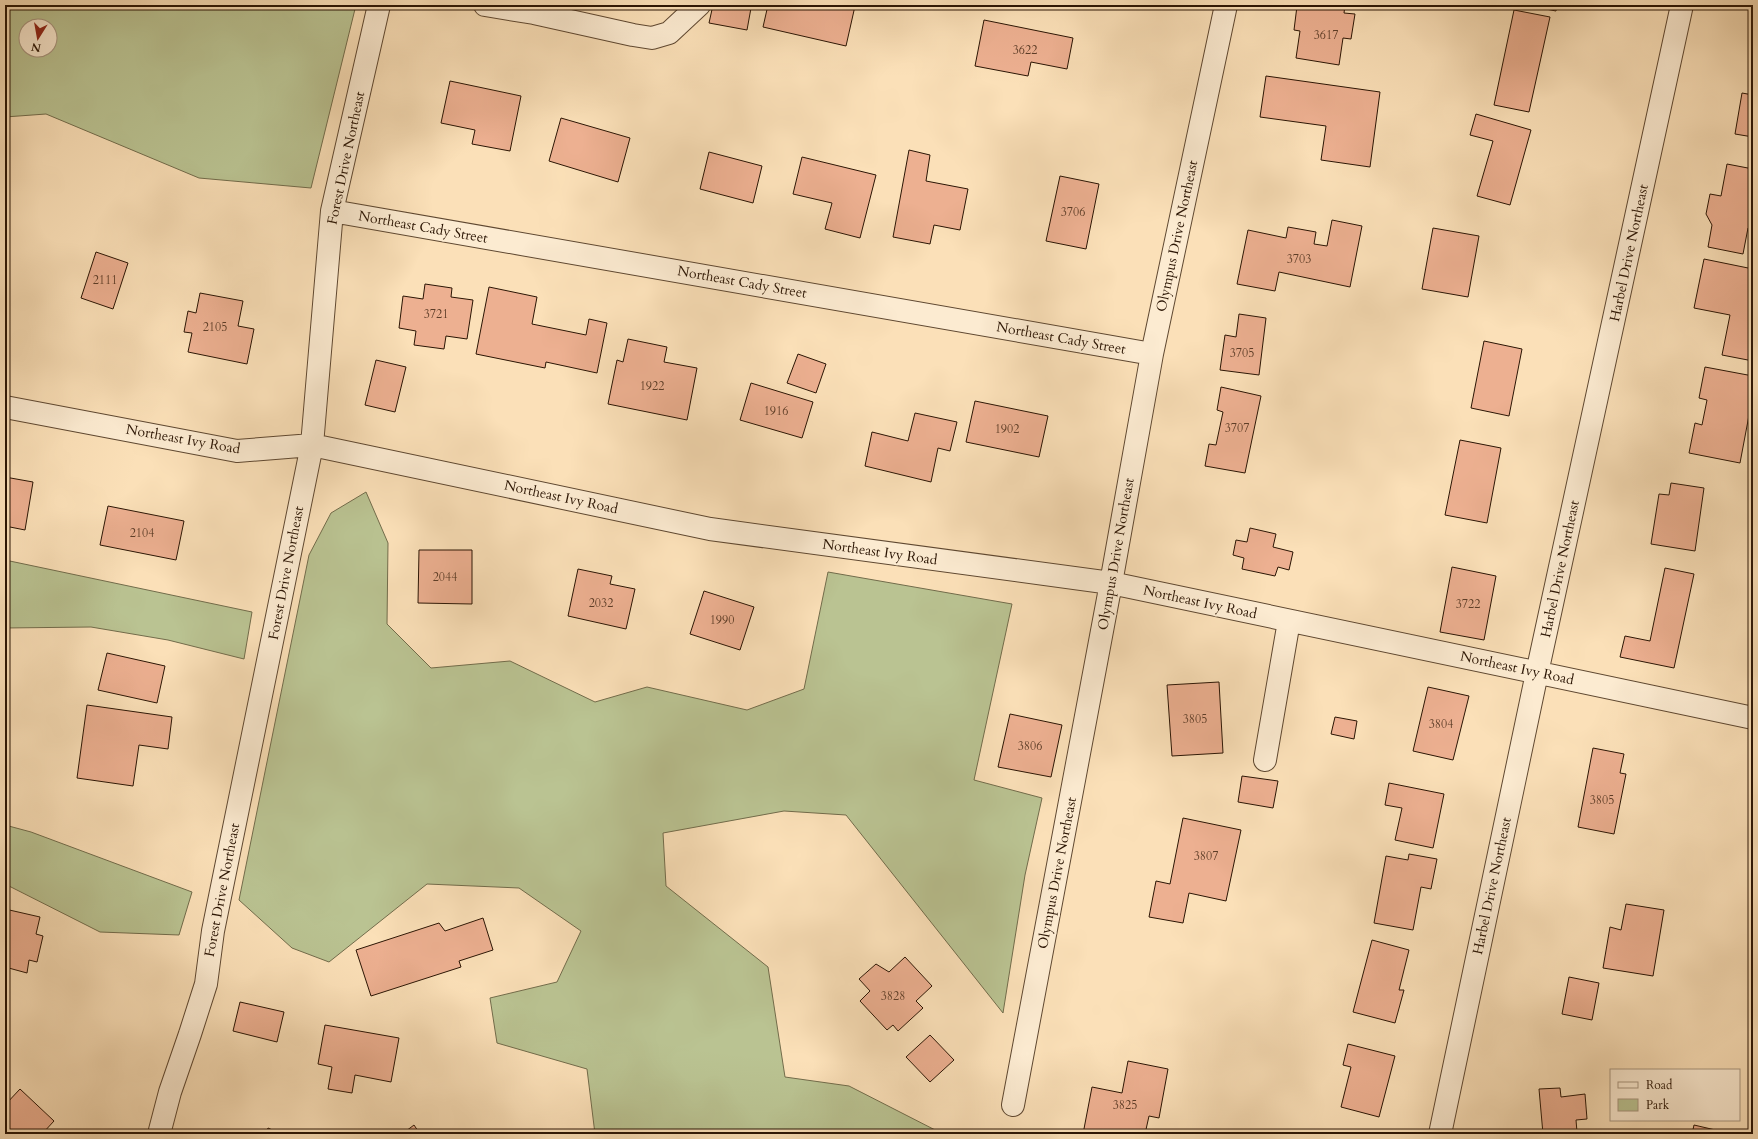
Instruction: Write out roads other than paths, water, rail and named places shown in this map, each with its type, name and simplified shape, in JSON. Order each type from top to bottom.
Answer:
[{"type":"street","name":"Forest Drive Northeast","points":[[159,1134],[170,1092],[206,984],[213,931],[312,444],[332,211],[380,5]]},
{"type":"street","points":[[485,5],[534,13],[652,38],[669,33],[699,5]]},
{"type":"street","name":"Olympus Drive Northeast","points":[[1013,1105],[1111,584],[1152,354],[1226,5]]},
{"type":"street","name":"Harbel Drive Northeast","points":[[1440,1134],[1537,673],[1682,5]]},
{"type":"street","name":"Northeast Cady Street","points":[[332,211],[1152,354]]},
{"type":"street","name":"Northeast Ivy Road","points":[[5,407],[237,451],[312,444],[710,529],[1111,584],[1753,718]]},
{"type":"street","points":[[1265,760],[1289,620]]}]
